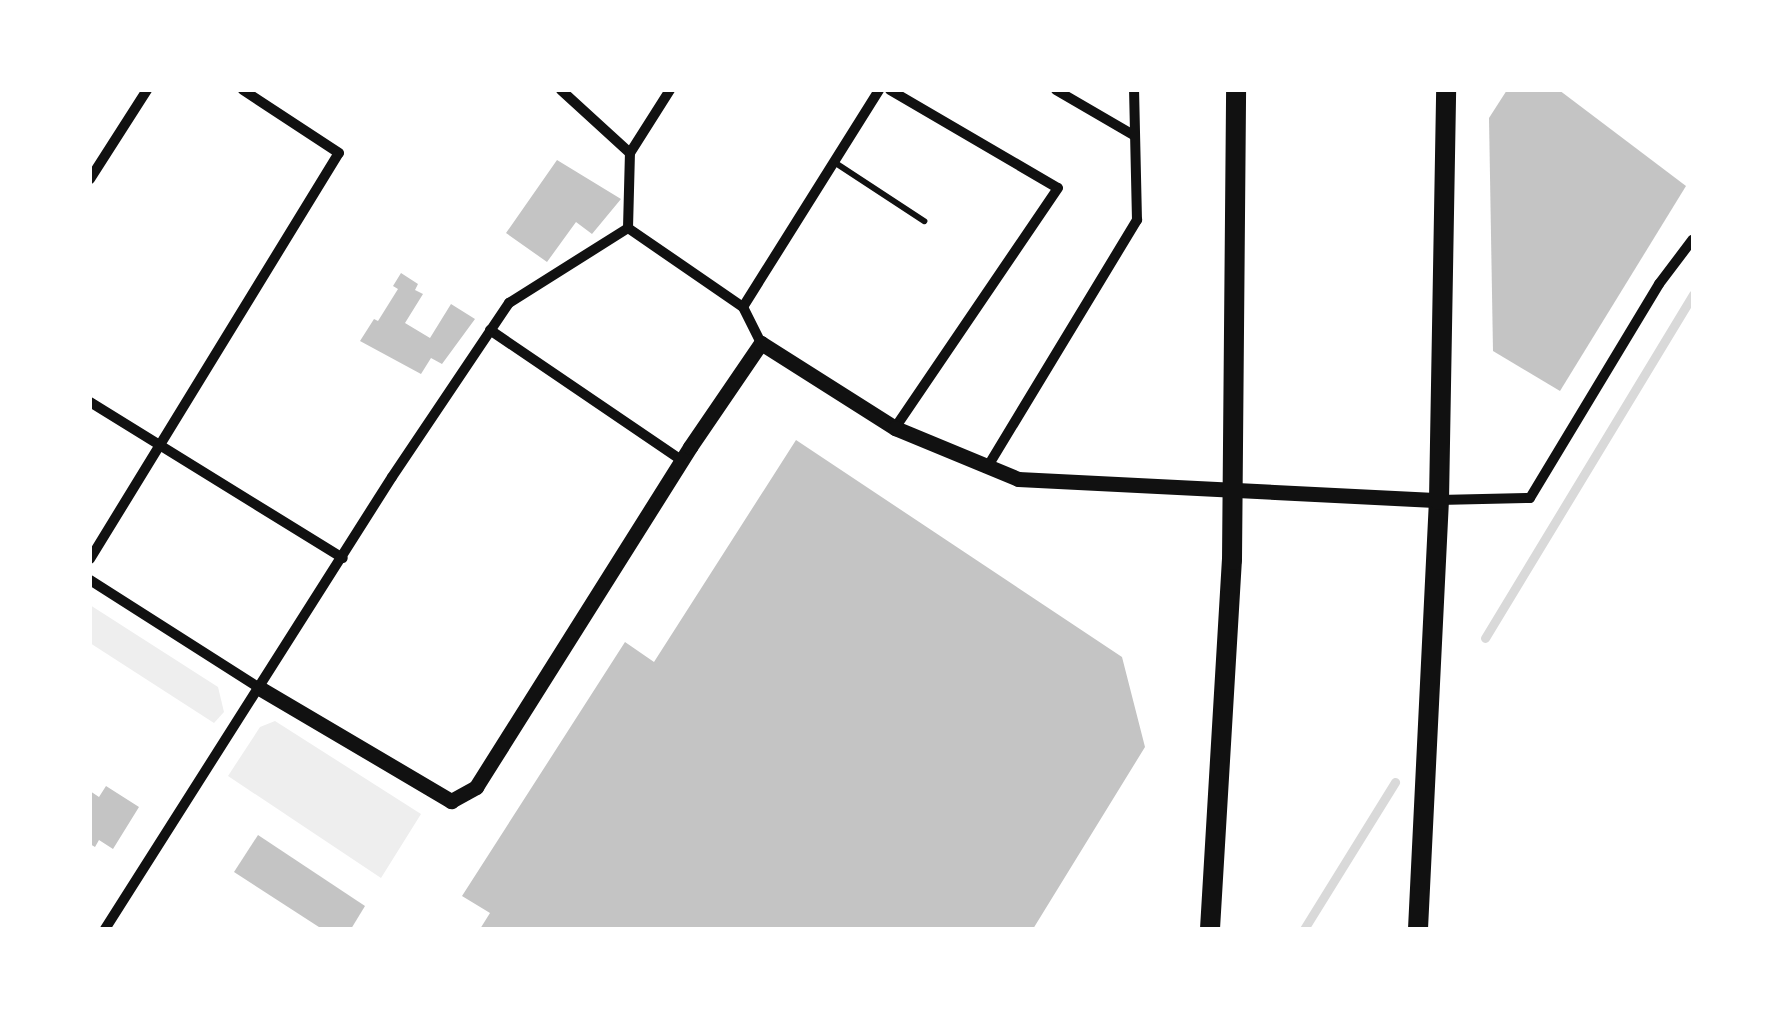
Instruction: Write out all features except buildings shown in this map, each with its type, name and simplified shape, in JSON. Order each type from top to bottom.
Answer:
[{"type":"main road","points":[[1210,929],[1232,560],[1229,488],[1236,90]]},
{"type":"main road","points":[[1418,929],[1439,500],[1446,90]]},
{"type":"street","points":[[90,179],[147,90]]},
{"type":"street","points":[[90,559],[338,153],[243,90]]},
{"type":"street","points":[[561,90],[630,153]]},
{"type":"street","points":[[628,228],[630,153],[670,90]]},
{"type":"street","points":[[743,307],[879,90]]},
{"type":"street","points":[[1056,90],[1135,136]]},
{"type":"street","points":[[988,466],[1137,220],[1134,90]]},
{"type":"street","points":[[896,428],[1058,188],[897,92]]},
{"type":"street","points":[[628,228],[743,307],[761,343],[896,428],[1018,479],[1439,500],[1530,498],[1659,284],[1693,239]]},
{"type":"street","points":[[105,929],[509,302],[628,228]]},
{"type":"street","points":[[490,330],[681,460]]},
{"type":"street","points":[[90,580],[262,689],[451,801],[476,787],[681,460],[761,343]]},
{"type":"street","points":[[90,402],[343,558]]},
{"type":"lane","points":[[834,162],[924,221]]},
{"type":"shaded area","points":[[90,605],[218,687],[224,712],[214,723],[90,643]]},
{"type":"shaded area","points":[[275,721],[421,814],[381,878],[228,776],[260,727]]},
{"type":"waterway","points":[[1485,638],[1693,294]]},
{"type":"waterway","points":[[1304,929],[1395,782]]}]
